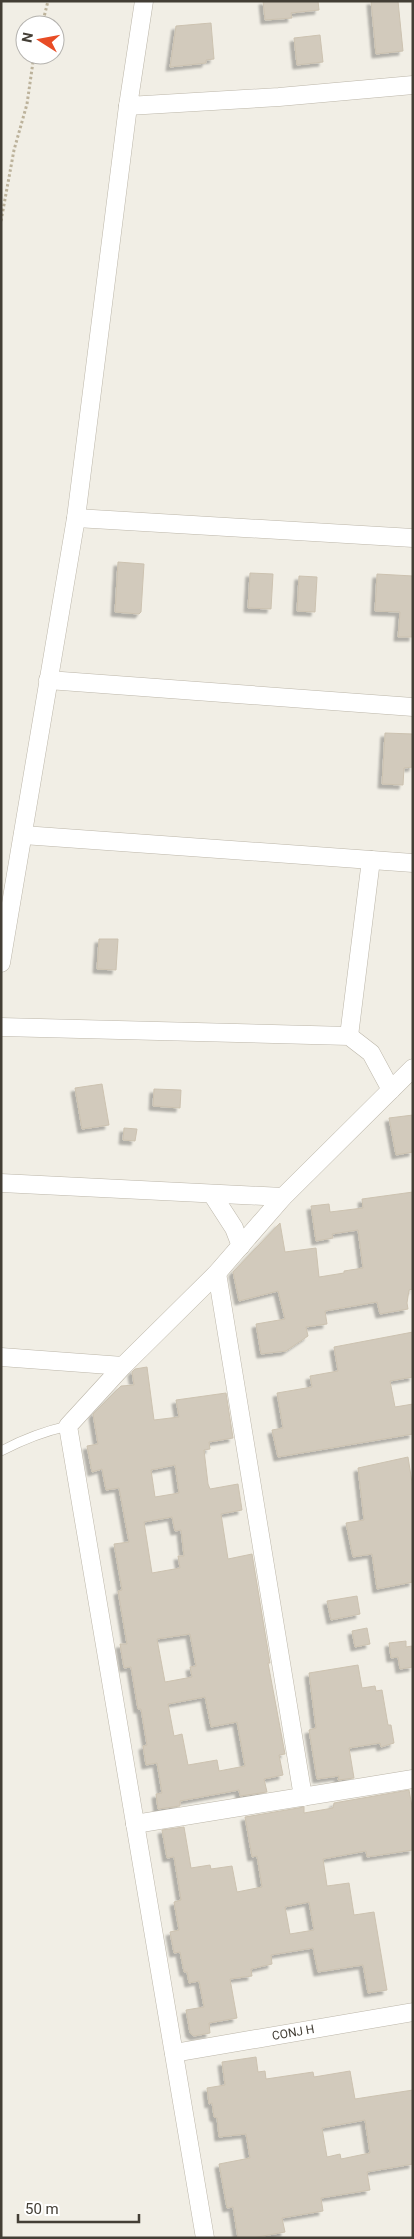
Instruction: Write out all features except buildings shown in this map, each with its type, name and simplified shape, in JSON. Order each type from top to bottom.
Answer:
[{"type":"street","points":[[1,963],[76,518],[128,106],[144,1]]},
{"type":"street","points":[[128,106],[279,97],[413,85]]},
{"type":"street","points":[[76,518],[413,538]]},
{"type":"street","points":[[48,680],[413,707]]},
{"type":"street","points":[[23,835],[413,863]]},
{"type":"street","points":[[349,1036],[372,860]]},
{"type":"street","points":[[1,1027],[349,1036],[371,1053],[392,1090]]},
{"type":"street","points":[[205,2238],[68,1426],[123,1366],[217,1273],[283,1197],[413,1068]]},
{"type":"street","points":[[1,1183],[283,1197]]},
{"type":"street","points":[[212,1194],[234,1228],[240,1246]]},
{"type":"street","points":[[217,1273],[303,1797]]},
{"type":"street","points":[[1,1357],[123,1366]]},
{"type":"street","points":[[135,1824],[413,1779]]},
{"type":"street","name":"CONJ H","points":[[174,2054],[413,2012]]},
{"type":"lane","points":[[1,1451],[19,1442],[68,1426]]},
{"type":"path","points":[[44,15],[48,1]]},
{"type":"path","points":[[1,221],[14,150],[27,104],[33,65]]}]
